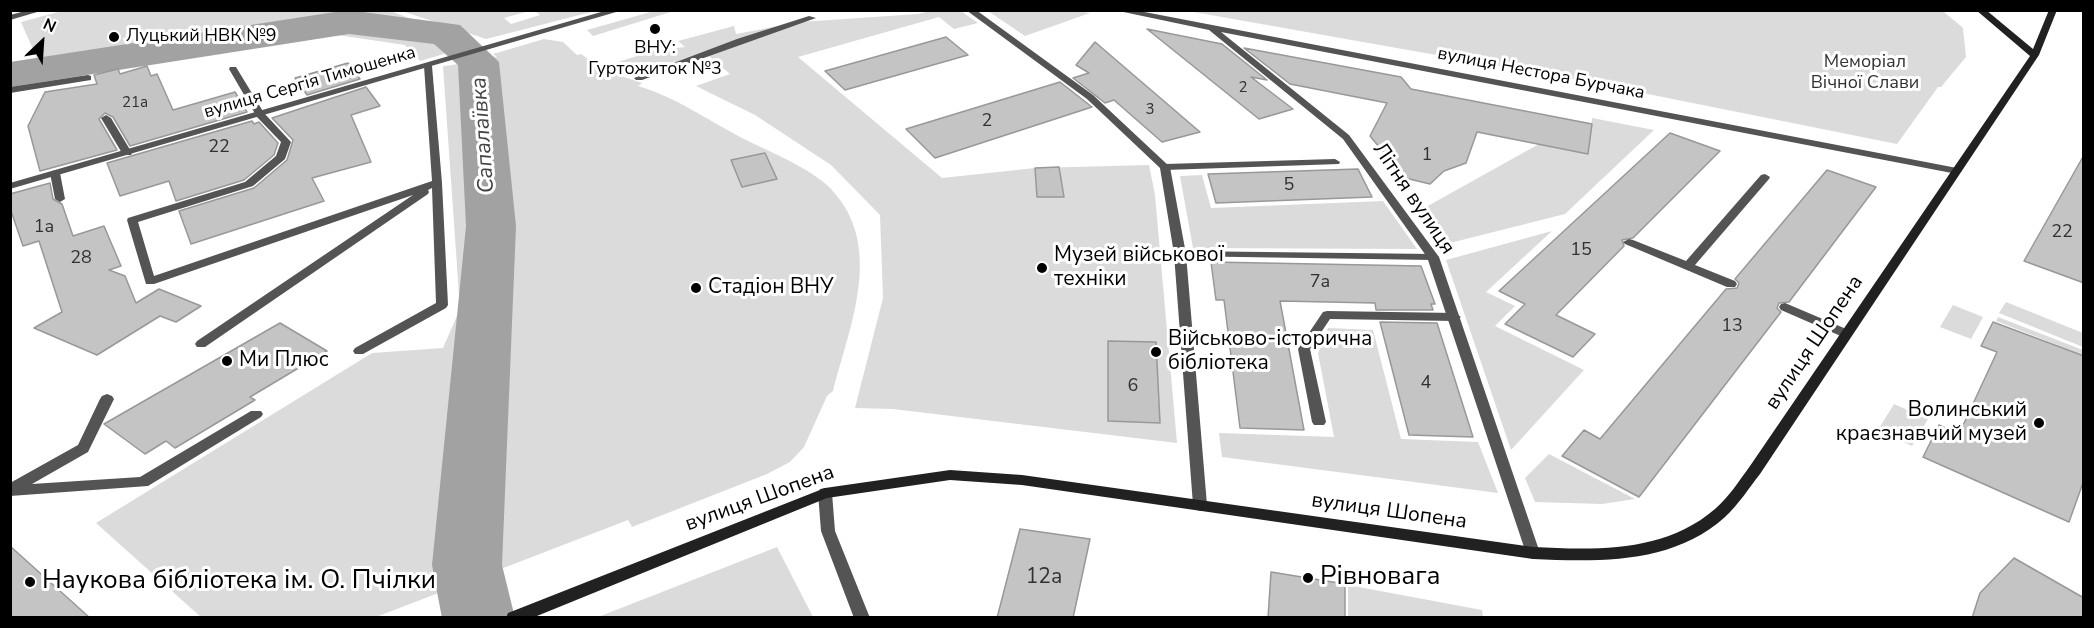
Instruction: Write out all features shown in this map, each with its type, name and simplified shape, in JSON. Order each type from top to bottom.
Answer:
[{"type":"street","points":[[10,18],[40,10]]},
{"type":"street","name":"вулиця Сергія Тимошенка","points":[[10,186],[619,10]]},
{"type":"street","points":[[970,10],[1090,97],[1165,167],[1180,254],[1200,505]]},
{"type":"street","name":"вулиця Нестора Бурчака","points":[[1118,10],[1957,171]]},
{"type":"street","points":[[1980,10],[2035,55]]},
{"type":"street","name":"вулиця Шопена","points":[[514,618],[825,493],[950,475],[1022,480],[1533,553],[1591,556],[1635,552],[1674,541],[1704,526],[1722,512],[1755,470],[2035,55],[2053,10]]},
{"type":"street","points":[[639,78],[740,41],[812,18]]},
{"type":"street","name":"Літня вулиця","points":[[1210,27],[1346,137],[1433,257],[1533,553]]},
{"type":"street","points":[[359,351],[442,305],[437,183],[428,66]]},
{"type":"street","points":[[233,69],[260,115],[286,142],[281,157],[249,184],[132,220],[150,281],[437,183]]},
{"type":"street","points":[[10,90],[88,78]]},
{"type":"street","points":[[106,118],[127,153]]},
{"type":"street","points":[[1165,167],[1335,162]]},
{"type":"street","points":[[55,173],[60,200]]},
{"type":"street","points":[[1688,266],[1765,177]]},
{"type":"street","points":[[201,344],[437,183]]},
{"type":"street","points":[[1629,242],[1731,284]]},
{"type":"street","points":[[1180,254],[1433,257]]},
{"type":"street","points":[[1785,307],[1847,334]]},
{"type":"street","points":[[1319,422],[1304,349],[1327,315],[1455,317]]},
{"type":"street","points":[[10,490],[83,448],[107,399]]},
{"type":"street","points":[[10,490],[143,482],[256,414]]},
{"type":"street","points":[[825,493],[828,531],[862,618]]},
{"type":"green space","points":[[62,11],[390,11],[478,44],[420,61],[405,45],[317,32],[245,39],[85,65],[81,77],[11,87],[14,82],[11,82],[11,69],[39,63],[21,22]]},
{"type":"green space","points":[[402,11],[529,11],[504,18],[511,24],[540,15],[535,11],[595,11],[486,39]]},
{"type":"green space","points":[[654,11],[674,11],[593,36],[587,30]]},
{"type":"green space","name":"Музей військової техніки","points":[[931,11],[961,11],[978,23],[954,29],[939,17],[798,57],[942,178],[1035,168],[1149,165],[1155,195],[1177,443],[893,409],[855,408],[883,298],[880,215],[831,165],[755,115],[696,86],[730,74],[709,56],[674,66],[653,69],[618,62],[656,50],[685,47],[678,41],[734,26],[736,34],[800,22],[918,14]]},
{"type":"green space","points":[[988,11],[1090,13],[1025,36]]},
{"type":"green space","name":"Меморіал Вічної Слави","points":[[1188,11],[1943,11],[1963,28],[1966,57],[1941,87],[1938,87],[1897,144],[1583,81]]},
{"type":"green space","points":[[544,39],[563,42],[577,55],[581,54],[603,70],[642,83],[638,86],[679,103],[744,139],[802,167],[823,181],[847,211],[856,235],[860,261],[859,287],[833,391],[827,396],[804,447],[790,462],[767,474],[632,527],[628,520],[376,617],[202,618],[96,523],[372,353],[443,348],[460,309],[443,66],[490,56],[497,57],[493,54]]},
{"type":"green space","points":[[1592,118],[1654,130],[1565,214],[1438,246],[1417,212],[1539,144],[1588,153]]},
{"type":"green space","points":[[1202,175],[1211,208],[1383,201],[1417,249],[1193,248],[1180,176]]},
{"type":"green space","points":[[1552,231],[1486,292],[1515,306],[1495,326],[1584,370],[1511,450],[1446,260]]},
{"type":"green space","points":[[2006,302],[2083,333],[2083,347],[1999,313]]},
{"type":"green space","points":[[1953,305],[1983,317],[1971,339],[1940,327]]},
{"type":"green space","points":[[1998,317],[2083,350],[2083,355],[1996,321]]},
{"type":"green space","points":[[1328,328],[1373,330],[1401,439],[1478,442],[1498,493],[1222,457],[1219,433],[1334,437],[1318,353]]},
{"type":"green space","points":[[1894,404],[1928,419],[1912,446],[1878,430]]},
{"type":"green space","points":[[1549,454],[1635,499],[1602,504],[1535,502],[1525,478]]},
{"type":"green space","points":[[777,547],[813,617],[598,617]]},
{"type":"green space","points":[[1348,585],[1482,610],[1483,617],[1348,617]]},
{"type":"building","points":[[1147,29],[1222,44],[1267,80],[1251,77],[1293,109],[1259,119]]},
{"type":"building","points":[[946,37],[968,55],[845,90],[825,71]]},
{"type":"building","points":[[1095,42],[1200,132],[1162,142],[1114,100],[1105,103],[1073,78],[1089,73],[1076,65]]},
{"type":"building","points":[[1244,48],[1401,77],[1411,89],[1592,124],[1588,154],[1477,132],[1466,163],[1444,171],[1430,184],[1405,178],[1370,136],[1387,103],[1290,84]]},
{"type":"building","points":[[348,63],[360,79],[307,95],[295,78]]},
{"type":"building","points":[[147,66],[151,76],[157,74],[173,110],[235,92],[247,112],[130,146],[113,117],[105,113],[99,119],[117,150],[40,171],[28,126],[45,92],[97,84],[94,75],[118,69],[120,74]]},
{"type":"building","points":[[1060,82],[1092,107],[935,158],[906,129]]},
{"type":"building","points":[[366,87],[380,106],[351,115],[371,162],[312,178],[324,201],[191,244],[179,211],[254,188],[287,160],[293,140],[272,118]]},
{"type":"building","points":[[252,121],[254,124],[259,122],[278,143],[274,155],[244,180],[176,201],[169,181],[120,196],[107,163]]},
{"type":"building","points":[[1670,133],[1720,151],[1633,238],[1622,240],[1624,246],[1556,315],[1595,334],[1573,357],[1505,324],[1525,304],[1499,291]]},
{"type":"building","points":[[765,153],[777,179],[742,187],[731,160]]},
{"type":"building","points":[[2084,155],[2084,283],[2024,261]]},
{"type":"building","points":[[1059,167],[1064,197],[1037,197],[1035,168]]},
{"type":"building","points":[[1358,169],[1372,197],[1216,203],[1208,174]]},
{"type":"building","points":[[1827,170],[1876,187],[1789,302],[1779,303],[1777,308],[1781,312],[1639,497],[1562,456],[1584,430],[1600,439],[1726,289],[1737,288],[1739,283],[1735,279]]},
{"type":"building","points":[[50,183],[53,199],[62,204],[73,236],[104,226],[121,266],[109,270],[125,276],[136,303],[159,289],[201,306],[176,322],[160,316],[97,355],[34,328],[62,312],[39,241],[23,246],[10,208],[10,194]]},
{"type":"building","points":[[1211,262],[1421,266],[1435,304],[1431,304],[1433,310],[1376,310],[1375,303],[1280,301],[1304,430],[1240,428],[1224,300],[1216,300]]},
{"type":"building","points":[[1380,322],[1437,323],[1473,437],[1409,435]]},
{"type":"building","name":"Волинський краєзнавчий музей","points":[[1993,322],[2084,356],[2084,480],[2069,522],[1923,457],[1939,425],[1959,434],[1997,352],[1981,346]]},
{"type":"building","points":[[280,323],[327,351],[250,397],[255,400],[175,448],[166,441],[145,454],[104,424]]},
{"type":"building","points":[[1108,341],[1156,342],[1160,423],[1108,421]]},
{"type":"building","points":[[1020,529],[1090,539],[1073,618],[997,618]]},
{"type":"building","name":"Наукова бібліотека ім. О. Пчілки","points":[[10,546],[90,618],[10,618]]},
{"type":"building","points":[[2014,558],[2084,598],[2084,618],[1972,618],[1980,593]]},
{"type":"building","points":[[1271,572],[1345,584],[1345,618],[1268,618]]},
{"type":"waterway","name":"Сапалаївка","points":[[10,75],[349,22],[446,33],[478,62],[491,226],[467,565],[479,618]]},
{"type":"place","name":"ВНУ: Гуртожиток №3","points":[[655,29]]},
{"type":"place","name":"Луцький НВК №9","points":[[114,37]]},
{"type":"place","name":"Музей військової техніки","points":[[1042,268]]},
{"type":"place","name":"Стадіон ВНУ","points":[[696,288]]},
{"type":"place","name":"Військово-історична бібліотека","points":[[1156,352]]},
{"type":"place","name":"Ми Плюс","points":[[227,361]]},
{"type":"place","name":"Волинський краєзнавчий музей","points":[[2039,423]]},
{"type":"place","name":"Рівновага","points":[[1308,578]]},
{"type":"place","name":"Наукова бібліотека ім. О. Пчілки","points":[[30,582]]}]
